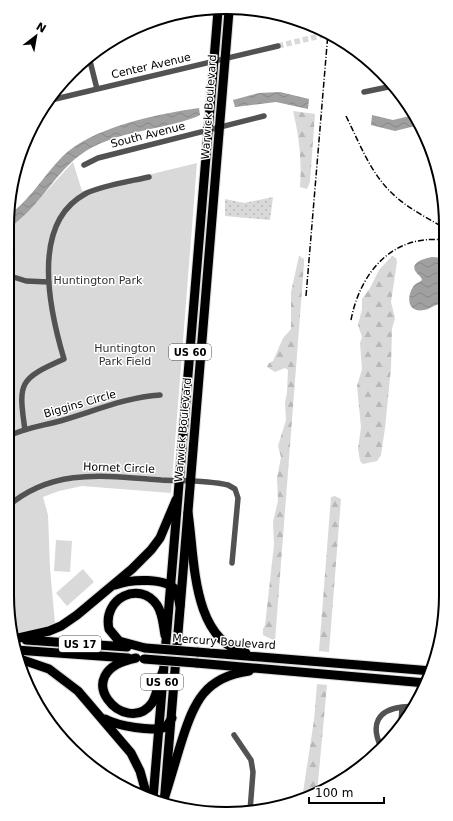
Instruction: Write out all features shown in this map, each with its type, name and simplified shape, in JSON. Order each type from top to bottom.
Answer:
[{"type":"main road","name":"Warwick Boulevard","points":[[152,794],[176,500],[197,278],[218,14]]},
{"type":"main road","name":"Warwick Boulevard","points":[[165,798],[229,14]]},
{"type":"main road","points":[[201,224],[212,225]]},
{"type":"main road","points":[[197,278],[208,279]]},
{"type":"main road","points":[[186,406],[196,407]]},
{"type":"main road","points":[[19,639],[49,631],[61,626],[77,615],[141,560],[155,545],[167,525],[176,500]]},
{"type":"main road","points":[[188,513],[192,554],[203,611],[209,625],[218,637],[228,645],[244,652],[257,655]]},
{"type":"main road","points":[[110,587],[131,581],[170,585],[177,591],[180,606]]},
{"type":"main road","points":[[144,648],[119,641],[109,629],[109,612],[112,605],[119,599],[128,595],[137,594],[153,600],[161,613],[165,635]]},
{"type":"main road","name":"Mercury Boulevard","points":[[19,640],[257,655],[274,658],[425,670]]},
{"type":"main road","name":"Mercury Boulevard","points":[[21,650],[196,663],[256,669]]},
{"type":"main road","points":[[140,659],[117,664],[110,669],[104,678],[104,695],[110,704],[118,710],[136,712],[149,706],[155,697],[162,671]]},
{"type":"main road","points":[[24,660],[42,666],[64,678],[78,691],[102,717],[136,763],[144,782],[146,791]]},
{"type":"main road","points":[[166,798],[189,716],[201,695],[215,682],[225,677],[256,669],[420,683]]},
{"type":"main road","points":[[102,717],[117,724],[158,728],[166,727],[172,718]]},
{"type":"street","name":"Center Avenue","points":[[57,99],[278,46]]},
{"type":"street","points":[[91,63],[97,89]]},
{"type":"street","points":[[364,92],[387,87]]},
{"type":"street","name":"South Avenue","points":[[84,165],[98,158],[264,116]]},
{"type":"street","points":[[25,430],[21,401],[25,382],[37,371],[64,360],[50,303],[49,282],[51,243],[55,227],[72,204],[86,193],[149,177]]},
{"type":"street","points":[[14,277],[26,281],[49,282]]},
{"type":"street","name":"Biggins Circle","points":[[14,434],[134,400],[160,395]]},
{"type":"street","name":"Hornet Circle","points":[[14,503],[47,484],[72,478],[103,475],[226,484],[232,487],[237,493],[238,498],[232,562]]},
{"type":"street","points":[[402,707],[402,715]]},
{"type":"street","points":[[380,742],[378,731],[379,717],[386,710],[407,707]]},
{"type":"street","points":[[234,735],[251,760],[253,772],[250,806]]},
{"type":"green space","points":[[293,111],[315,114],[310,182],[307,189],[300,187],[300,149]]},
{"type":"green space","name":"Huntington Park","points":[[73,162],[82,191],[197,163],[171,493],[82,486],[59,491],[43,497],[48,515],[50,568],[55,624],[27,633],[18,634],[14,608],[14,224],[22,218]]},
{"type":"green space","points":[[273,197],[270,220],[225,216],[225,199],[244,203]]},
{"type":"green space","points":[[299,256],[304,259],[304,264],[275,641],[263,635],[263,629],[265,625],[274,545],[273,522],[278,501],[277,478],[281,457],[278,446],[286,420],[285,403],[288,370],[285,368],[275,372],[267,367],[269,363],[273,361],[283,338],[291,329],[291,292]]},
{"type":"green space","points":[[392,256],[396,258],[397,262],[391,302],[395,318],[392,329],[391,368],[385,428],[381,455],[377,461],[363,464],[360,461],[358,449],[361,427],[357,386],[362,369],[360,343],[362,337],[358,325],[362,309],[362,299],[370,288],[379,270]]},
{"type":"green space","points":[[335,496],[341,499],[329,652],[319,651],[331,497]]},
{"type":"green space","points":[[56,540],[72,541],[70,572],[54,571]]},
{"type":"green space","points":[[83,569],[94,582],[67,606],[56,593]]},
{"type":"green space","points":[[317,684],[327,685],[318,786],[303,793],[314,720]]},
{"type":"water","points":[[280,92],[309,99],[308,109],[276,102],[235,107],[233,100],[259,93]]},
{"type":"water","points":[[199,108],[200,115],[181,122],[121,136],[93,147],[70,163],[27,213],[14,225],[14,210],[36,188],[55,164],[75,147],[107,130],[145,118]]},
{"type":"water","points":[[372,115],[393,120],[409,116],[414,126],[395,131],[371,125]]},
{"type":"water","points":[[426,258],[439,258],[439,304],[424,310],[419,310],[412,307],[409,300],[414,286],[422,280],[414,269],[416,263]]},
{"type":"tunnel","points":[[278,46],[320,36]]},
{"type":"railway","points":[[306,296],[327,39]]},
{"type":"railway","points":[[346,116],[367,159],[379,179],[406,205],[439,225]]},
{"type":"railway","points":[[351,320],[355,303],[362,287],[371,272],[381,260],[394,250],[409,243],[425,240],[439,240]]},
{"type":"park label","name":"Huntington Park Field","points":[[125,354]]}]
